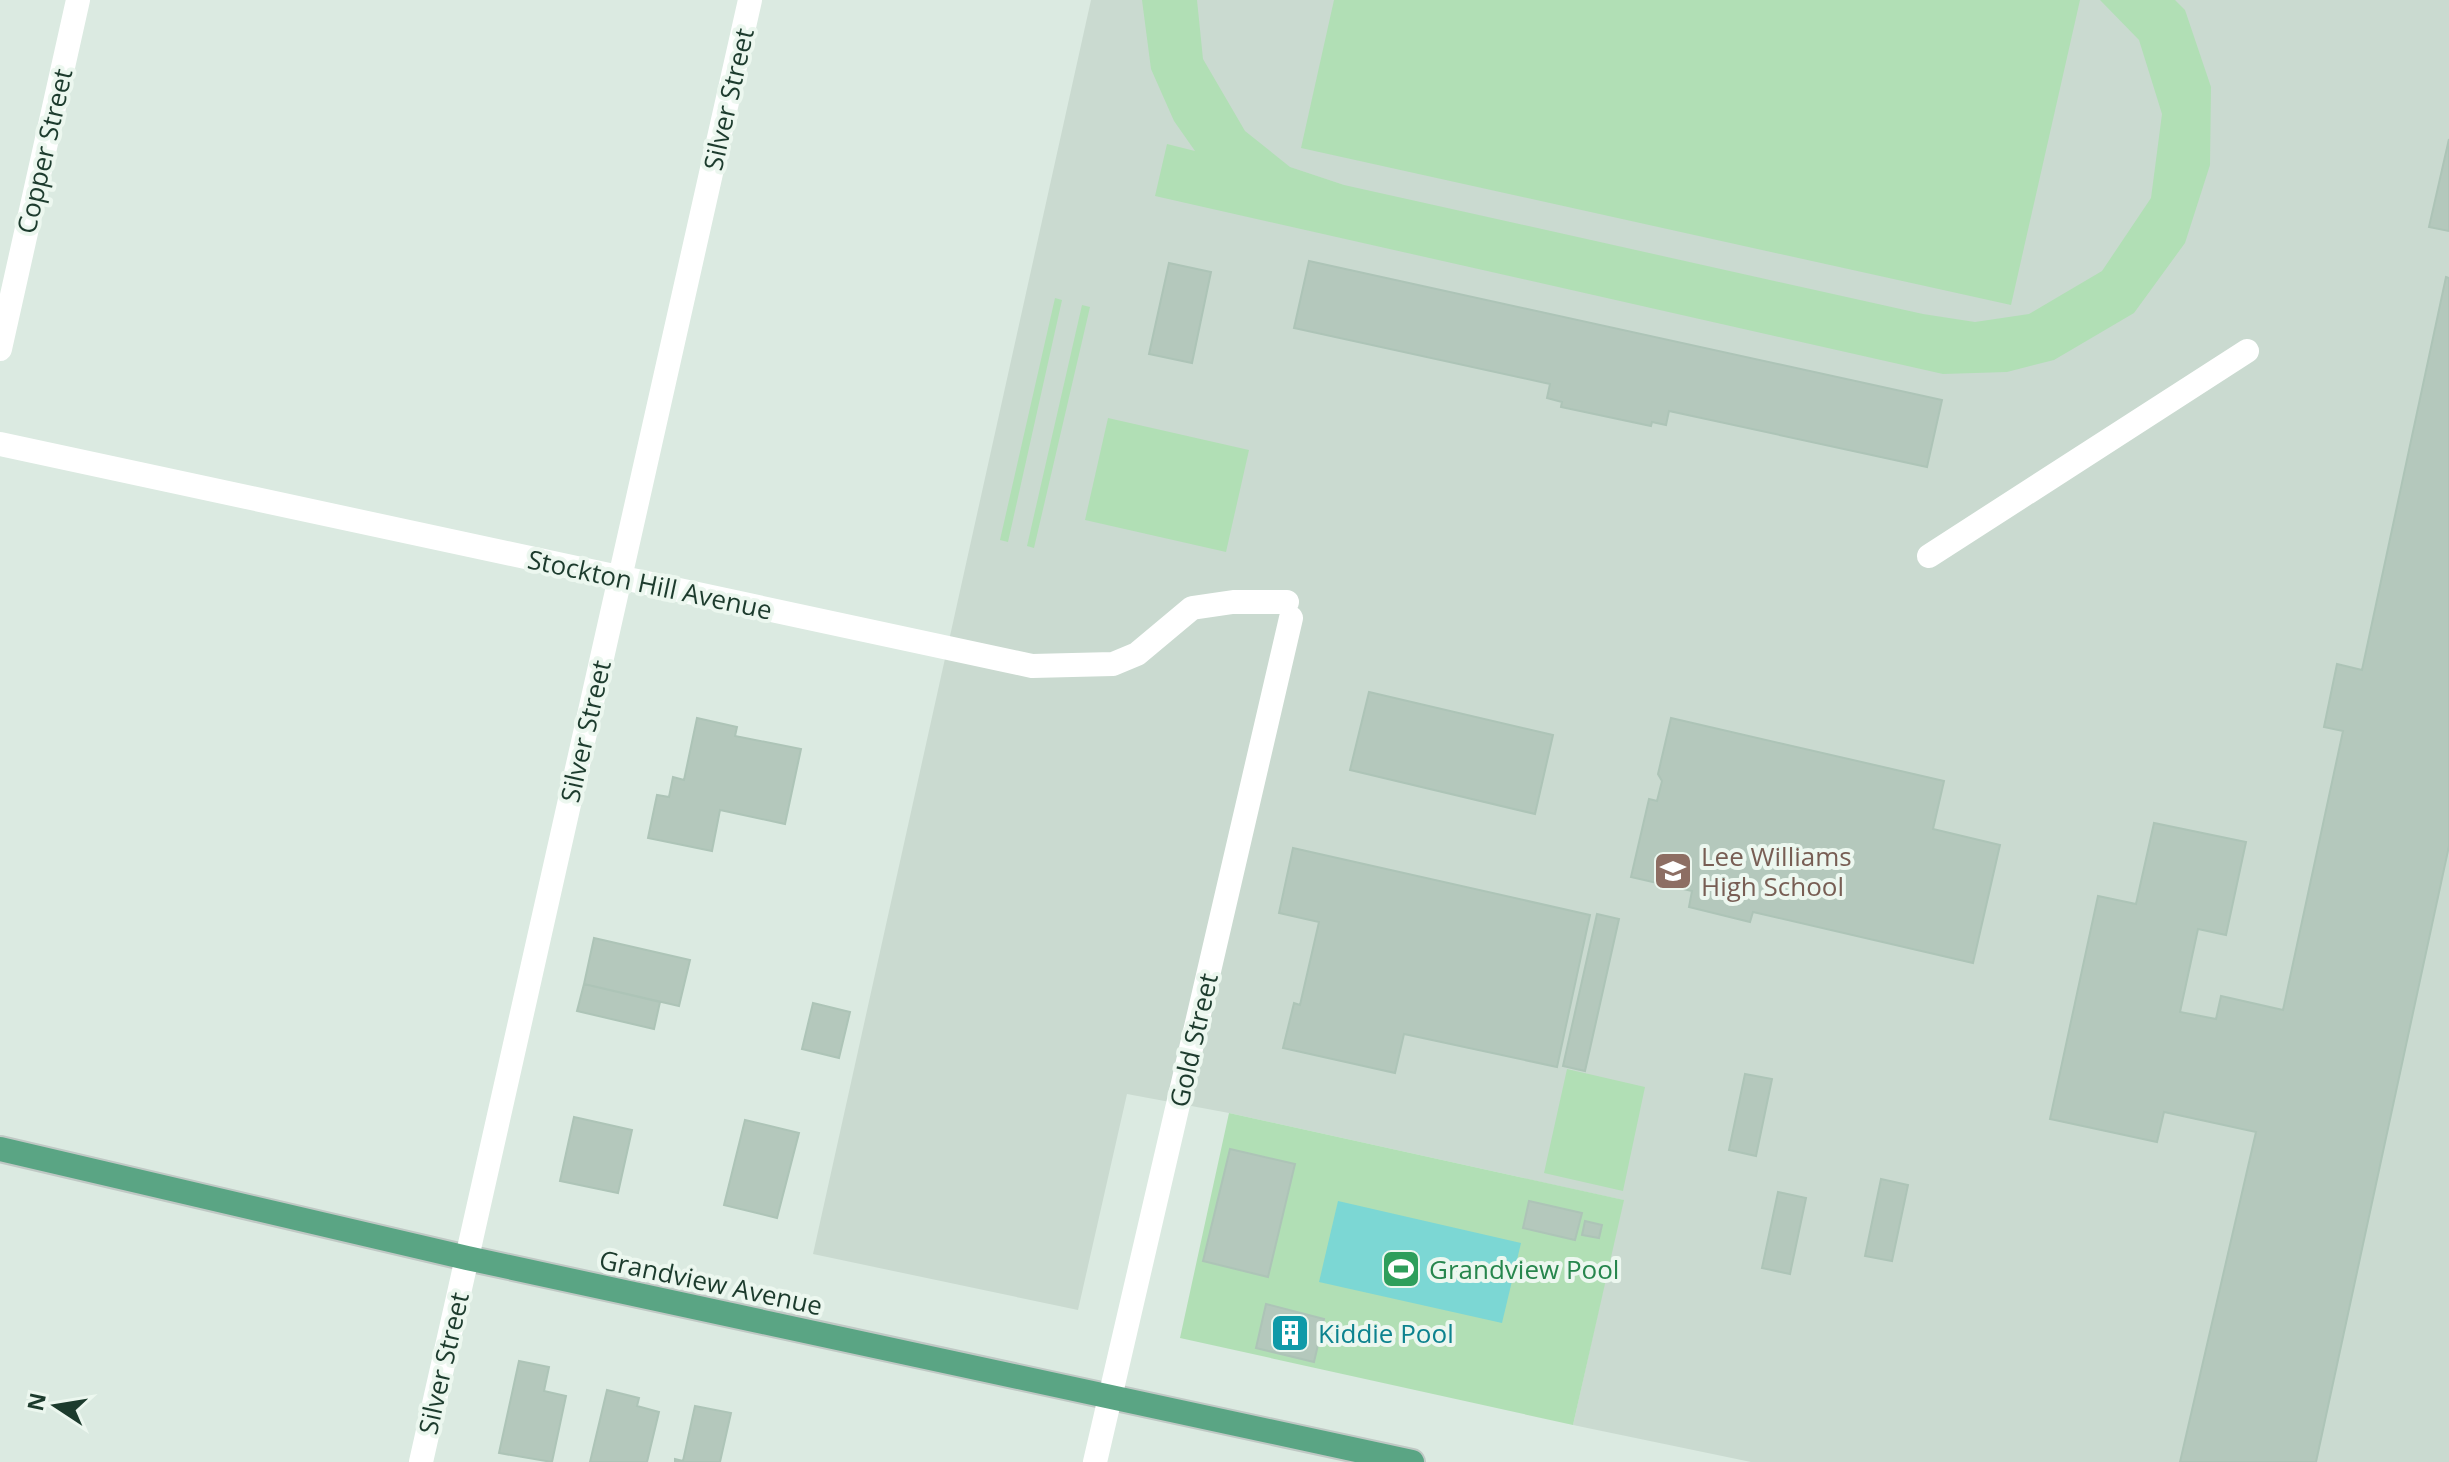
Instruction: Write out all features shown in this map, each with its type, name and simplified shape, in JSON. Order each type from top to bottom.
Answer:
[{"type":"main road","name":"Grandview Avenue","points":[[0,1149],[467,1258],[1412,1462]]},
{"type":"street","name":"Copper Street","points":[[0,349],[78,0]]},
{"type":"street","name":"Silver Street","points":[[421,1462],[750,0]]},
{"type":"street","points":[[1929,556],[2247,351]]},
{"type":"street","name":"Stockton Hill Avenue","points":[[0,444],[1032,666],[1113,664],[1137,654],[1192,608],[1233,602],[1289,610]]},
{"type":"street","name":"Gold Street","points":[[1095,1462],[1289,610]]},
{"type":"shaded area","name":"Lee Williams High School","points":[[1091,0],[2449,0],[2449,1462],[1751,1462],[1573,1425],[1623,1200],[1229,1113],[1127,1094],[1078,1310],[813,1254]]},
{"type":"green space","points":[[1142,0],[1197,0],[1203,59],[1245,131],[1290,167],[1344,185],[1923,314],[1975,322],[2029,314],[2102,271],[2151,198],[2162,114],[2139,40],[2100,0],[2175,0],[2185,10],[2211,87],[2210,165],[2185,243],[2134,313],[2054,360],[2007,372],[1943,374],[1155,196],[1167,144],[1195,151],[1174,121],[1151,69]]},
{"type":"green space","points":[[1334,0],[2080,0],[2011,305],[1301,148]]},
{"type":"green space","points":[[1055,298],[1062,300],[1008,542],[1000,540]]},
{"type":"green space","points":[[1082,305],[1090,307],[1034,548],[1027,546]]},
{"type":"green space","points":[[1108,418],[1249,450],[1226,552],[1085,520]]},
{"type":"green space","points":[[1567,1069],[1645,1087],[1623,1191],[1544,1173]]},
{"type":"green space","name":"Grandview Pool","points":[[1229,1113],[1624,1200],[1573,1425],[1180,1338]]},
{"type":"water","points":[[1338,1201],[1521,1243],[1502,1323],[1319,1282]]},
{"type":"building","points":[[2449,139],[2449,231],[2429,227]]},
{"type":"building","points":[[1309,261],[1942,400],[1927,467],[1669,411],[1666,425],[1652,422],[1651,426],[1561,407],[1562,402],[1547,398],[1550,384],[1294,328]]},
{"type":"building","points":[[1169,263],[1211,272],[1192,363],[1149,354]]},
{"type":"building","points":[[2446,277],[2449,278],[2449,846],[2316,1462],[2180,1462],[2256,1132],[2164,1112],[2157,1142],[2050,1119],[2098,896],[2136,904],[2154,823],[2246,842],[2226,935],[2198,929],[2180,1012],[2216,1019],[2221,996],[2283,1010],[2343,731],[2324,727],[2337,664],[2362,670]]},
{"type":"building","points":[[1369,692],[1553,735],[1535,814],[1350,770]]},
{"type":"building","points":[[697,718],[737,727],[735,736],[801,749],[785,824],[720,810],[712,851],[648,838],[657,795],[669,797],[673,777],[684,780]]},
{"type":"building","points":[[1671,718],[1944,781],[1933,829],[2000,845],[1973,963],[1753,912],[1750,922],[1689,907],[1692,891],[1631,877],[1649,799],[1657,801],[1662,781],[1658,774]]},
{"type":"building","points":[[1293,848],[1590,915],[1557,1067],[1404,1034],[1395,1073],[1283,1048],[1294,1003],[1300,1005],[1319,922],[1279,913]]},
{"type":"building","points":[[1597,914],[1619,919],[1585,1071],[1563,1066]]},
{"type":"building","points":[[594,938],[690,960],[679,1006],[584,984]]},
{"type":"building","points":[[584,984],[660,1002],[654,1029],[577,1011]]},
{"type":"building","points":[[813,1003],[850,1012],[839,1058],[802,1049]]},
{"type":"building","points":[[1745,1074],[1772,1079],[1756,1156],[1729,1150]]},
{"type":"building","points":[[574,1117],[632,1130],[618,1193],[560,1181]]},
{"type":"building","points":[[745,1120],[799,1133],[777,1218],[724,1205]]},
{"type":"building","points":[[1230,1149],[1295,1164],[1268,1277],[1203,1261]]},
{"type":"building","points":[[1881,1179],[1908,1185],[1892,1261],[1865,1256]]},
{"type":"building","points":[[1778,1192],[1806,1198],[1790,1274],[1762,1268]]},
{"type":"building","points":[[1529,1201],[1582,1213],[1575,1240],[1523,1228]]},
{"type":"building","points":[[1585,1221],[1602,1225],[1599,1238],[1582,1235]]},
{"type":"building","name":"Kiddie Pool","points":[[1266,1304],[1324,1319],[1314,1362],[1256,1348]]},
{"type":"building","points":[[519,1361],[549,1367],[544,1391],[566,1396],[552,1462],[499,1453]]},
{"type":"building","points":[[607,1390],[639,1398],[637,1406],[659,1412],[647,1462],[590,1462]]},
{"type":"building","points":[[695,1406],[731,1413],[720,1462],[675,1462],[675,1459],[683,1461]]},
{"type":"place","name":"Lee Williams High School","points":[[1673,871]]},
{"type":"place","name":"Grandview Pool","points":[[1401,1269]]},
{"type":"place","name":"Kiddie Pool","points":[[1290,1333]]}]
